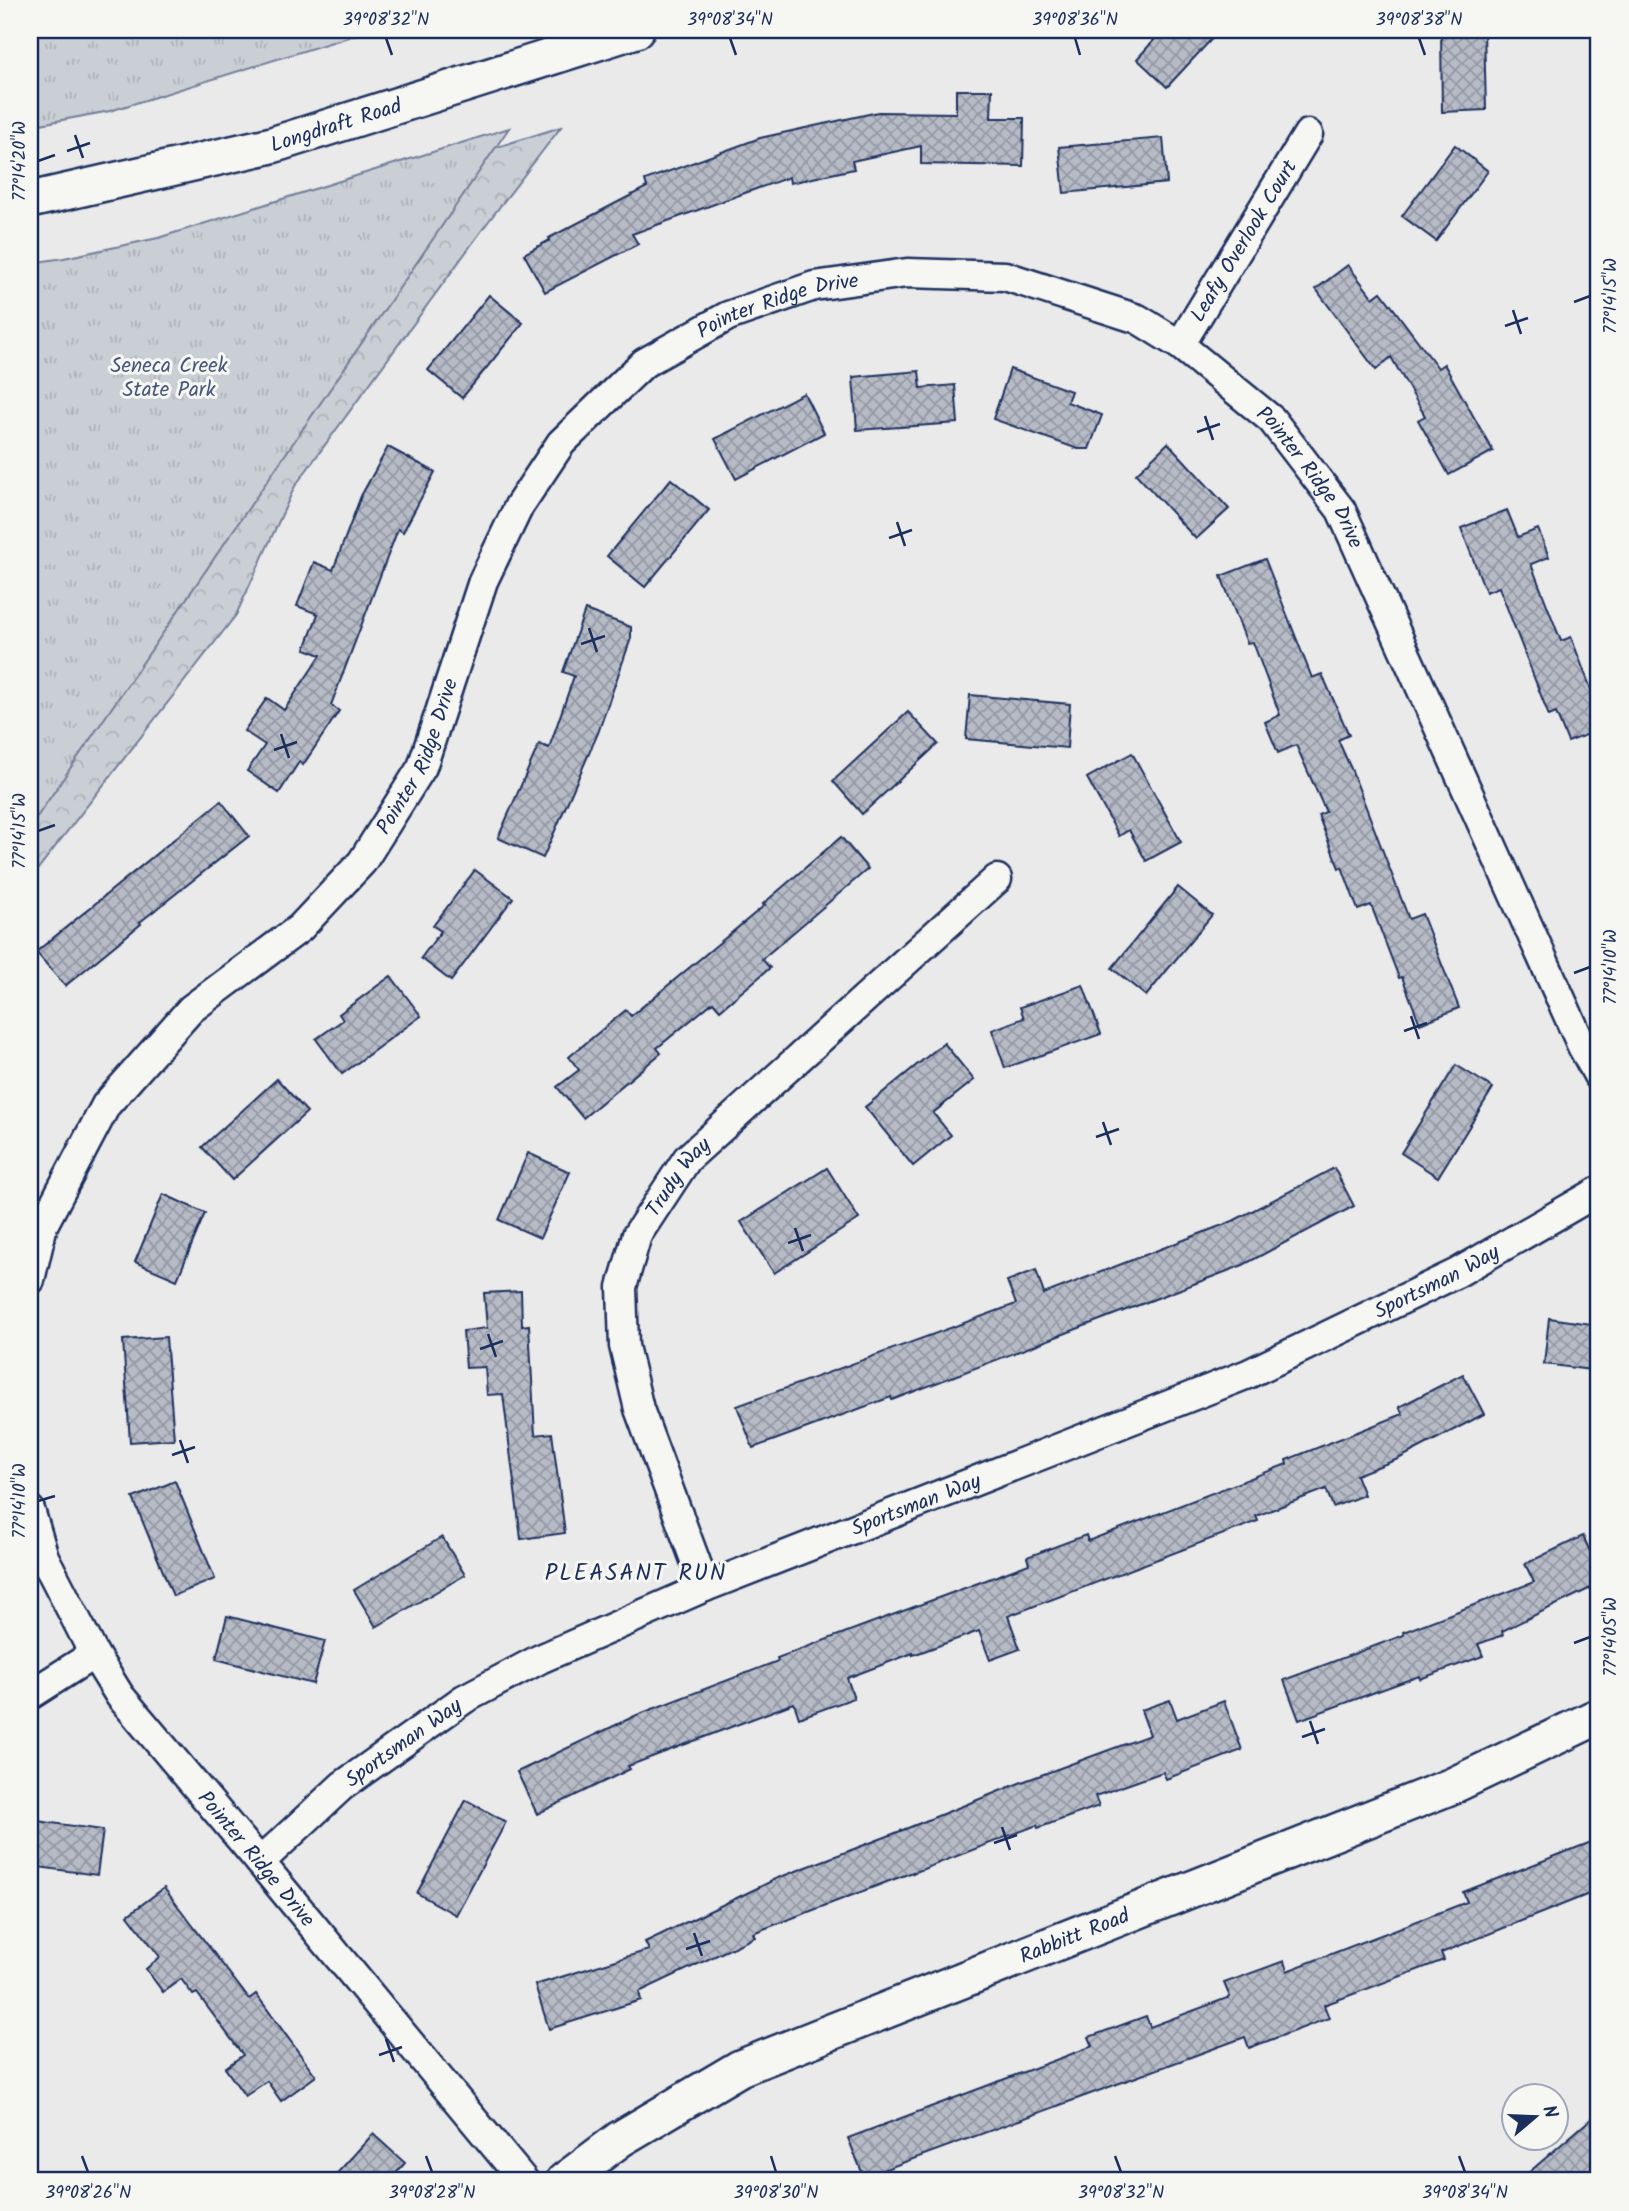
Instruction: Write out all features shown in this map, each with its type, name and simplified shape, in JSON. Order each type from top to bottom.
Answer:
[{"type":"street","name":"Longdraft Road","points":[[30,200],[272,145],[636,30]]},
{"type":"street","name":"Leafy Overlook Court","points":[[1180,345],[1308,134]]},
{"type":"street","name":"Pointer Ridge Drive","points":[[30,1280],[43,1226],[106,1105],[191,1009],[300,928],[362,862],[422,767],[483,581],[519,506],[561,443],[645,363],[728,316],[814,286],[906,273],[1005,276],[1138,319],[1180,345],[1272,420],[1341,510],[1576,1033],[1599,1077]]},
{"type":"street","name":"Trudy Way","points":[[705,1587],[639,1409],[624,1346],[622,1287],[637,1235],[687,1159],[997,879]]},
{"type":"street","name":"Sportsman Way","points":[[260,1862],[342,1786],[464,1699],[540,1659],[705,1587],[1248,1374],[1457,1273],[1599,1191]]},
{"type":"street","name":"Pointer Ridge Drive","points":[[30,1510],[44,1557],[94,1654],[120,1696],[524,2181]]},
{"type":"street","points":[[30,1695],[94,1654]]},
{"type":"street","name":"Rabbitt Road","points":[[564,2181],[620,2139],[740,2068],[1452,1786],[1599,1717]]},
{"type":"green space","points":[[30,30],[371,30],[110,111],[30,126]]},
{"type":"green space","name":"Seneca Creek State Park","points":[[561,127],[295,486],[236,615],[30,879],[30,277],[140,259]]},
{"type":"green space","name":"Seneca Creek State Park","points":[[509,128],[30,827],[30,263],[158,238]]},
{"type":"building","points":[[1163,30],[1220,30],[1167,87],[1137,59]]},
{"type":"building","points":[[1441,30],[1484,30],[1486,110],[1442,112]]},
{"type":"building","points":[[956,90],[992,90],[991,118],[1024,118],[1023,166],[921,164],[921,146],[852,161],[854,169],[790,183],[789,177],[632,234],[638,244],[545,292],[524,254],[647,187],[645,180],[760,138],[878,112],[956,113]]},
{"type":"building","points":[[1163,138],[1167,183],[1064,193],[1059,147]]},
{"type":"building","points":[[1455,145],[1488,171],[1436,241],[1402,216]]},
{"type":"building","points":[[1348,265],[1373,298],[1381,292],[1438,368],[1444,364],[1493,451],[1449,475],[1418,420],[1425,416],[1391,357],[1376,370],[1316,289]]},
{"type":"building","points":[[489,295],[523,323],[462,398],[428,370]]},
{"type":"building","points":[[1010,369],[1071,391],[1067,402],[1102,415],[1089,449],[1078,449],[993,419]]},
{"type":"building","points":[[919,371],[921,388],[955,385],[958,423],[857,430],[853,377]]},
{"type":"building","points":[[804,393],[824,433],[736,479],[715,439]]},
{"type":"building","points":[[1168,443],[1229,509],[1196,539],[1136,474]]},
{"type":"building","points":[[388,447],[435,472],[403,532],[398,529],[331,705],[339,711],[303,765],[299,762],[279,793],[247,771],[265,745],[244,731],[267,698],[284,710],[321,655],[305,649],[318,614],[297,606],[314,562],[333,570],[361,496]]},
{"type":"building","points":[[671,479],[709,510],[645,587],[607,556]]},
{"type":"building","points":[[1507,510],[1518,537],[1538,529],[1549,557],[1531,564],[1561,641],[1571,637],[1599,710],[1599,730],[1568,742],[1556,713],[1549,716],[1499,587],[1486,592],[1461,528]]},
{"type":"building","points":[[1265,559],[1312,678],[1322,674],[1349,735],[1338,740],[1409,919],[1422,914],[1459,1008],[1420,1024],[1371,905],[1358,910],[1342,867],[1339,868],[1318,815],[1326,812],[1296,745],[1278,753],[1265,722],[1280,715],[1253,642],[1247,643],[1221,576]]},
{"type":"building","points":[[585,610],[631,627],[631,638],[598,733],[543,858],[498,838],[539,744],[549,748],[574,676],[563,672]]},
{"type":"building","points":[[970,695],[1070,704],[1067,748],[966,739]]},
{"type":"building","points":[[908,712],[938,744],[862,814],[833,781]]},
{"type":"building","points":[[1132,753],[1181,842],[1146,861],[1129,830],[1119,836],[1087,778]]},
{"type":"building","points":[[221,801],[249,836],[140,922],[141,924],[65,986],[36,952]]},
{"type":"building","points":[[841,837],[868,869],[762,959],[770,968],[720,1010],[713,1002],[657,1048],[661,1053],[583,1118],[557,1087],[579,1070],[569,1057],[626,1010],[631,1016],[765,905],[763,904]]},
{"type":"building","points":[[475,870],[513,898],[451,981],[421,958],[441,931],[433,926]]},
{"type":"building","points":[[1178,887],[1212,915],[1146,996],[1112,968]]},
{"type":"building","points":[[391,976],[421,1016],[342,1074],[316,1039],[343,1020],[339,1014]]},
{"type":"building","points":[[1083,985],[1101,1034],[1005,1068],[992,1030],[1024,1018],[1020,1007]]},
{"type":"building","points":[[944,1043],[974,1080],[933,1113],[951,1135],[913,1166],[865,1107]]},
{"type":"building","points":[[1456,1065],[1493,1088],[1438,1177],[1401,1153]]},
{"type":"building","points":[[277,1079],[307,1112],[232,1180],[202,1147]]},
{"type":"building","points":[[528,1153],[570,1172],[540,1238],[499,1220]]},
{"type":"building","points":[[827,1168],[859,1219],[774,1273],[741,1222]]},
{"type":"building","points":[[1334,1168],[1354,1206],[1243,1265],[892,1400],[891,1397],[753,1448],[737,1406],[1016,1304],[1007,1281],[1036,1270],[1044,1294],[1233,1221]]},
{"type":"building","points":[[163,1194],[205,1213],[177,1280],[135,1262]]},
{"type":"building","points":[[521,1291],[522,1326],[529,1325],[535,1435],[552,1433],[565,1533],[521,1539],[503,1394],[487,1395],[485,1367],[466,1368],[463,1331],[487,1328],[484,1293]]},
{"type":"building","points":[[1549,1318],[1599,1325],[1599,1371],[1544,1364]]},
{"type":"building","points":[[166,1337],[174,1439],[130,1442],[123,1340]]},
{"type":"building","points":[[1463,1374],[1484,1414],[1398,1459],[1356,1475],[1364,1495],[1333,1507],[1326,1489],[1256,1516],[1258,1521],[1008,1616],[1020,1649],[990,1660],[979,1631],[913,1653],[847,1678],[854,1698],[799,1718],[794,1703],[628,1766],[630,1769],[537,1814],[517,1772],[637,1715],[778,1661],[777,1658],[1029,1564],[1027,1557],[1086,1535],[1088,1541],[1287,1464],[1286,1460],[1403,1414],[1399,1407]]},
{"type":"building","points":[[175,1481],[215,1579],[173,1596],[133,1498]]},
{"type":"building","points":[[1583,1536],[1599,1571],[1599,1584],[1502,1631],[1503,1635],[1478,1644],[1483,1656],[1420,1679],[1419,1676],[1299,1720],[1284,1680],[1534,1582],[1525,1564]]},
{"type":"building","points":[[442,1537],[465,1575],[376,1627],[354,1590]]},
{"type":"building","points":[[227,1616],[325,1641],[313,1684],[216,1659]]},
{"type":"building","points":[[1170,1700],[1177,1719],[1224,1701],[1242,1750],[1166,1779],[1163,1772],[1095,1796],[1099,1806],[1038,1828],[1037,1825],[753,1933],[755,1937],[639,1992],[641,2000],[549,2029],[535,1985],[649,1950],[645,1942],[770,1881],[1150,1735],[1141,1710]]},
{"type":"building","points":[[466,1800],[506,1822],[456,1915],[417,1893]]},
{"type":"building","points":[[30,1820],[103,1830],[97,1875],[30,1866]]},
{"type":"building","points":[[1599,1839],[1599,1890],[1441,1953],[1444,1960],[1324,2005],[1329,2018],[1249,2048],[1245,2037],[864,2177],[848,2138],[1093,2046],[1089,2037],[1146,2016],[1150,2027],[1230,1997],[1224,1983],[1284,1961],[1287,1971],[1467,1902],[1463,1892]]},
{"type":"building","points":[[164,1888],[249,1999],[256,1994],[316,2076],[281,2101],[267,2081],[245,2096],[225,2068],[243,2055],[197,1993],[193,1995],[181,1979],[163,1992],[146,1969],[160,1957],[128,1915]]},
{"type":"building","points":[[1599,2112],[1599,2181],[1519,2181],[1553,2152],[1570,2152],[1570,2137]]},
{"type":"building","points":[[373,2134],[405,2163],[389,2181],[330,2181]]},
{"type":"district","name":"PLEASANT RUN","points":[[636,1572]]}]
